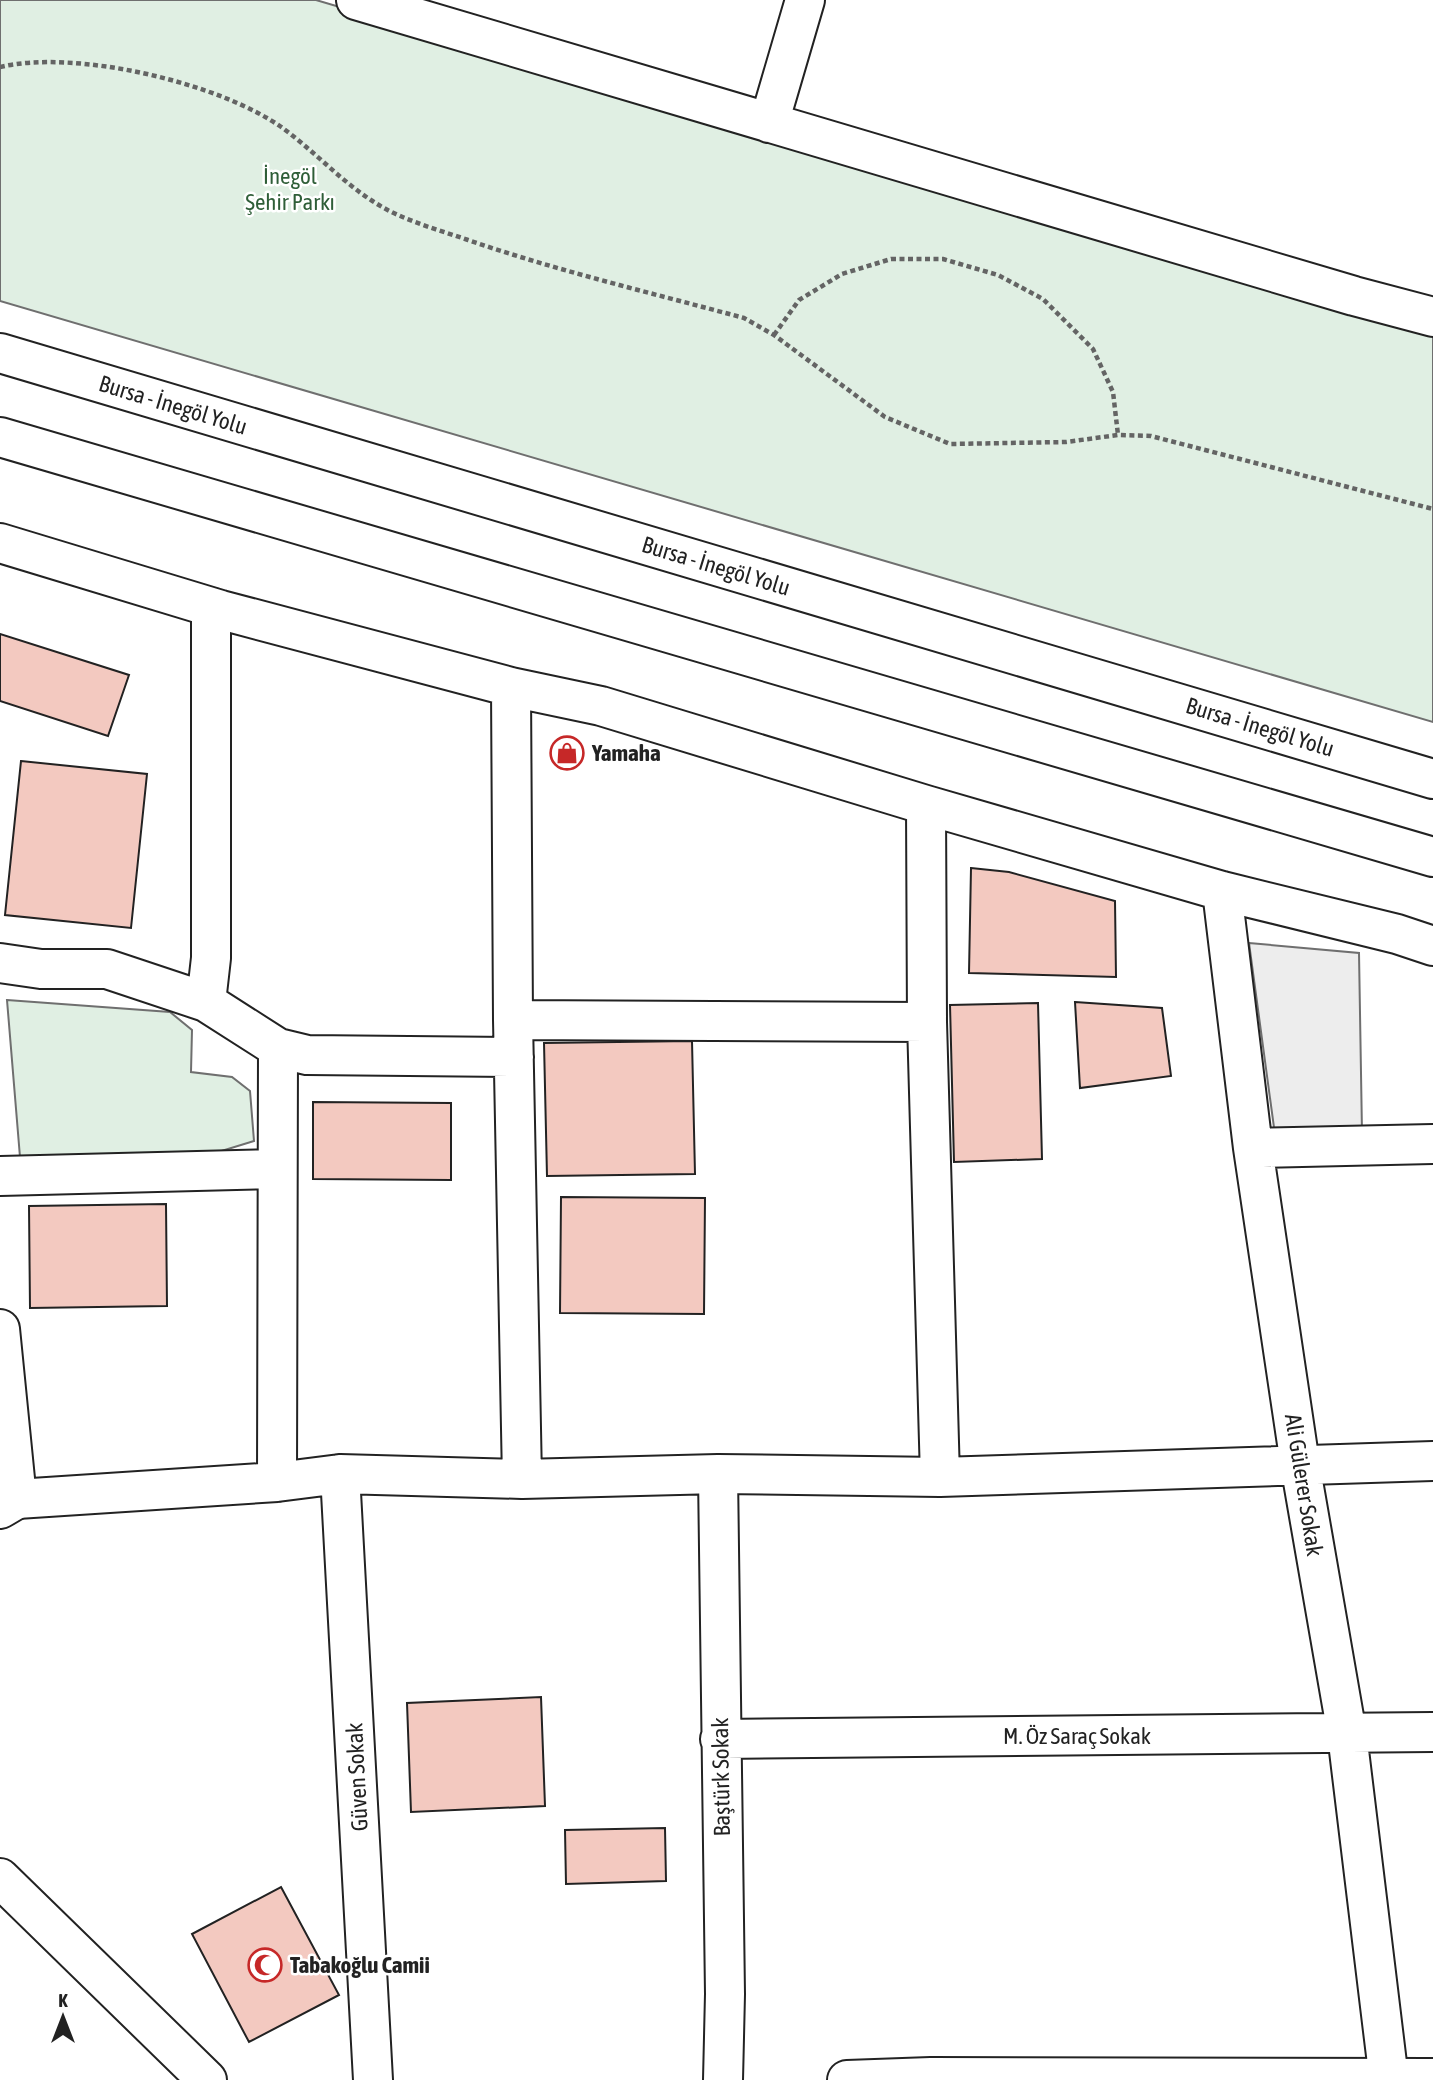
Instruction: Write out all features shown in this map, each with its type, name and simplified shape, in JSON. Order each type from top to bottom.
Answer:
[{"type":"main road","points":[[356,0],[1340,292],[1433,317]]},
{"type":"main road","points":[[769,122],[805,0]]},
{"type":"main road","name":"Bursa - İnegöl Yolu","points":[[0,353],[1433,779]]},
{"type":"main road","points":[[0,437],[1433,857]]},
{"type":"main road","points":[[0,543],[211,607],[511,687],[601,706],[1222,891],[1397,934],[1433,946]]},
{"type":"main road","points":[[206,1002],[211,958],[211,607]]},
{"type":"main road","points":[[511,687],[522,1479]]},
{"type":"main road","points":[[926,805],[927,1022],[940,1478]]},
{"type":"main road","name":"Ali Gülerer Sokak","points":[[1222,891],[1253,1149],[1300,1464],[1346,1734],[1389,2080]]},
{"type":"main road","points":[[0,963],[41,969],[107,970],[206,1002],[278,1048],[307,1055],[514,1038],[927,1022]]},
{"type":"main road","points":[[277,1482],[278,1048]]},
{"type":"main road","points":[[1253,1149],[1433,1144]]},
{"type":"main road","points":[[0,1176],[277,1169]]},
{"type":"main road","points":[[0,1329],[4,1503],[277,1482],[340,1474],[522,1479],[718,1474],[940,1478],[1433,1461]]},
{"type":"main road","name":"Güven Sokak","points":[[340,1474],[373,2080]]},
{"type":"main road","name":"Baştürk Sokak","points":[[718,1474],[725,1994],[723,2080]]},
{"type":"main road","name":"M. Öz Saraç Sokak","points":[[720,1739],[1433,1732]]},
{"type":"main road","points":[[0,1878],[207,2080]]},
{"type":"main road","points":[[847,2080],[1433,2078]]},
{"type":"path","points":[[0,67],[14,64],[94,64],[162,78],[228,97],[283,128],[365,198],[399,216],[515,256],[744,318],[774,335],[885,417],[950,444],[1066,442],[1118,435],[1151,436],[1433,509]]},
{"type":"path","points":[[774,335],[799,300],[842,274],[891,259],[943,259],[998,275],[1043,299],[1093,349],[1113,392],[1118,435]]},
{"type":"green space","name":"İnegöl Şehir Parkı","points":[[0,0],[316,0],[1433,330],[1433,722],[0,301]]},
{"type":"green space","points":[[7,1000],[170,1012],[192,1030],[191,1072],[232,1077],[250,1091],[254,1141],[215,1153],[20,1157]]},
{"type":"shaded area","points":[[1249,943],[1359,953],[1362,1133],[1275,1135]]},
{"type":"building","points":[[0,634],[129,675],[108,736],[0,701]]},
{"type":"building","points":[[21,761],[147,774],[131,928],[5,915]]},
{"type":"building","points":[[971,868],[1009,872],[1115,901],[1116,977],[969,973]]},
{"type":"building","points":[[1075,1002],[1162,1008],[1171,1076],[1080,1088]]},
{"type":"building","points":[[1038,1003],[1042,1159],[954,1162],[950,1005]]},
{"type":"building","points":[[692,1041],[695,1174],[547,1176],[544,1043]]},
{"type":"building","points":[[313,1102],[451,1103],[451,1180],[313,1179]]},
{"type":"building","points":[[561,1197],[705,1198],[704,1314],[560,1313]]},
{"type":"building","points":[[166,1204],[167,1306],[30,1308],[29,1206]]},
{"type":"building","points":[[541,1697],[545,1806],[411,1812],[407,1703]]},
{"type":"building","points":[[665,1828],[666,1881],[566,1884],[565,1830]]},
{"type":"building","name":"Tabakoğlu Camii","points":[[281,1887],[339,1995],[249,2042],[192,1934]]},
{"type":"place","name":"Yamaha","points":[[567,753]]},
{"type":"place","name":"Tabakoğlu Camii","points":[[265,1965]]}]
